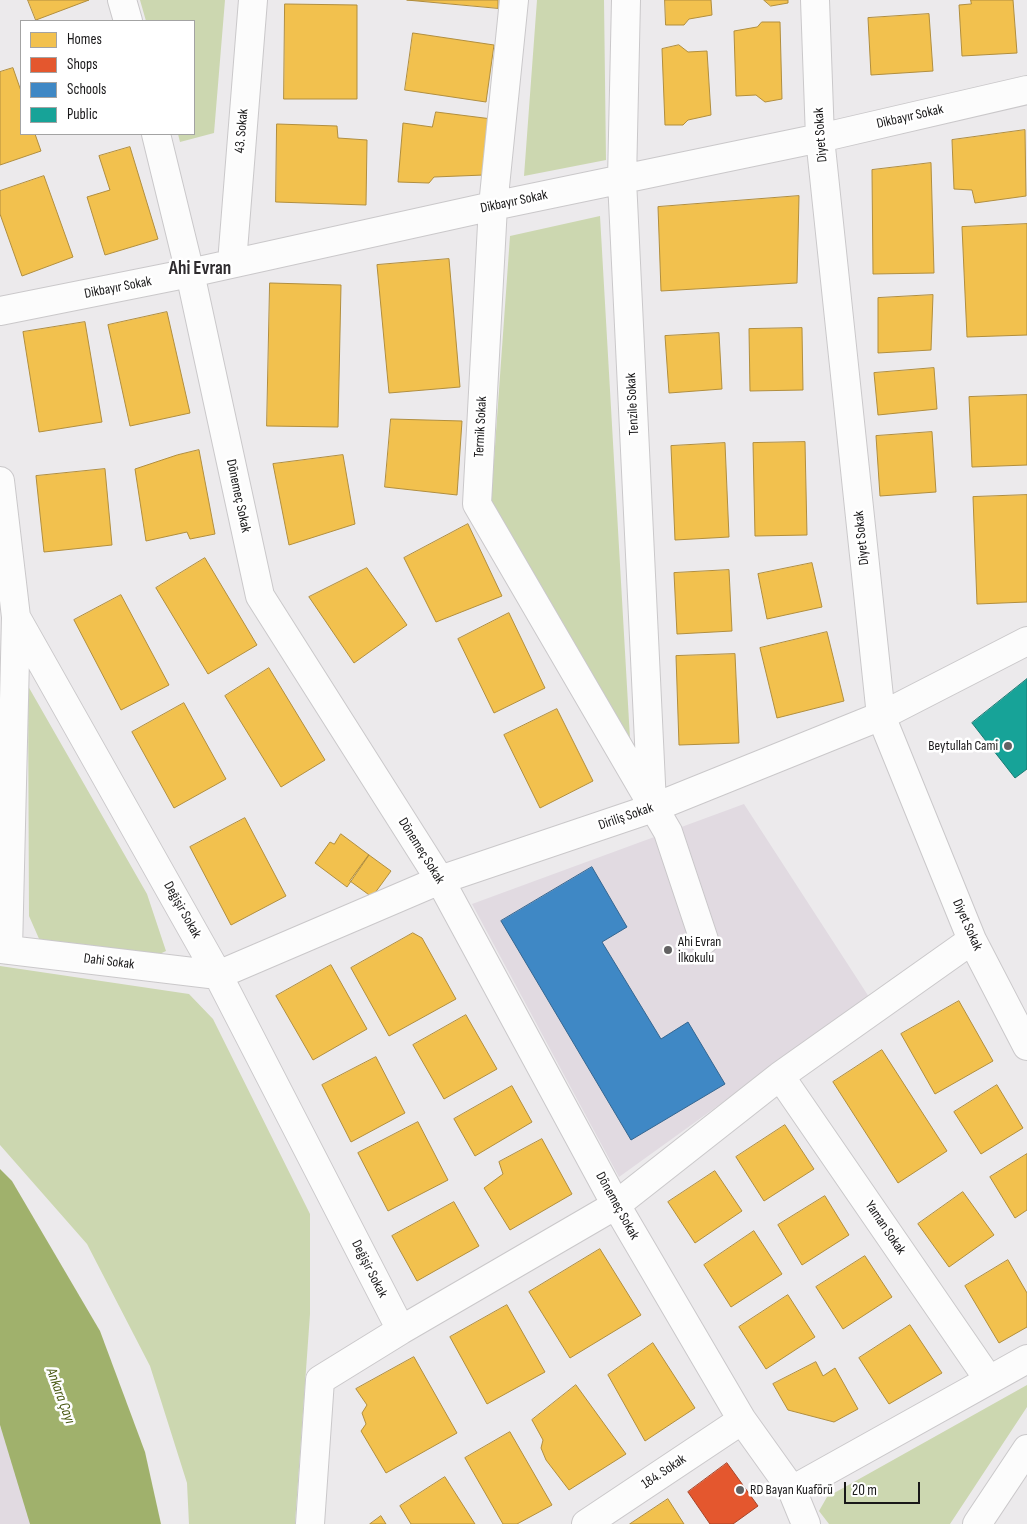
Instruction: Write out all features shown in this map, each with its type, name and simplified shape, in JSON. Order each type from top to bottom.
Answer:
[{"type":"street","points":[[122,0],[128,20]]},
{"type":"street","name":"43. Sokak","points":[[232,263],[253,0]]},
{"type":"street","name":"Termik Sokak","points":[[514,0],[493,206],[477,504],[668,832],[704,940]]},
{"type":"street","name":"Tenzile Sokak","points":[[626,0],[622,180],[653,808]]},
{"type":"street","name":"Diyet Sokak","points":[[815,0],[820,138],[881,716],[972,940],[1025,1034]]},
{"type":"street","name":"Dikbayır Sokak","points":[[0,311],[190,273],[493,206],[820,138],[1027,90]]},
{"type":"street","name":"Dönemeç Sokak","points":[[156,135],[190,273],[260,596],[440,880],[616,1205],[742,1420],[792,1490],[806,1524]]},
{"type":"street","name":"Değişir Sokak","points":[[0,482],[16,617],[218,975],[401,1330]]},
{"type":"street","points":[[4,949],[16,617]]},
{"type":"street","name":"Diriliş Sokak","points":[[218,975],[440,880],[653,808],[881,716],[1027,641]]},
{"type":"street","points":[[310,1524],[320,1380],[401,1330],[616,1205],[780,1076],[972,940]]},
{"type":"street","name":"Dahi Sokak","points":[[4,949],[218,975]]},
{"type":"street","name":"Yaman Sokak","points":[[780,1076],[989,1380]]},
{"type":"street","points":[[792,1490],[1027,1359]]},
{"type":"street","name":"184. Sokak","points":[[586,1524],[742,1420]]},
{"type":"street","points":[[977,1524],[1027,1449]]},
{"type":"shaded area","points":[[140,0],[225,0],[214,133],[180,142],[178,135],[195,135],[195,20],[146,20]]},
{"type":"shaded area","points":[[537,0],[604,0],[606,160],[524,176]]},
{"type":"shaded area","points":[[600,216],[630,739],[491,502],[510,236]]},
{"type":"shaded area","points":[[28,686],[147,894],[166,951],[151,958],[40,941],[29,916]]},
{"type":"shaded area","name":"Ahi Evran İlkokulu","points":[[744,804],[869,997],[619,1177],[472,904]]},
{"type":"shaded area","points":[[0,966],[189,994],[213,1019],[310,1214],[310,1314],[295,1524],[189,1524],[187,1483],[150,1366],[87,1244],[0,1145]]},
{"type":"shaded area","points":[[1027,1385],[1027,1407],[950,1524],[829,1524],[819,1511],[827,1497]]},
{"type":"shaded area","points":[[0,1425],[30,1518],[30,1524],[0,1524]]},
{"type":"water","name":"Ankara Çayı","points":[[0,1169],[12,1181],[100,1331],[145,1452],[161,1524],[30,1524],[0,1425]]},
{"type":"building: Homes","points":[[28,0],[89,0],[36,20]]},
{"type":"building: Homes","points":[[407,0],[498,0],[498,8]]},
{"type":"building: Homes","points":[[665,0],[711,0],[712,15],[689,19],[684,25],[666,25]]},
{"type":"building: Homes","points":[[764,0],[788,0],[788,3],[771,6]]},
{"type":"building: Homes","points":[[971,0],[1013,0],[1017,53],[962,56],[959,5],[971,4]]},
{"type":"building: Homes","points":[[285,4],[357,5],[357,99],[284,99]]},
{"type":"building: Homes","points":[[929,14],[933,71],[871,75],[868,18]]},
{"type":"building: Homes","points":[[762,22],[780,22],[782,99],[765,102],[756,95],[736,96],[734,31],[757,27]]},
{"type":"building: Homes","points":[[413,33],[494,45],[486,102],[405,90]]},
{"type":"building: Homes","points":[[679,45],[688,52],[707,51],[711,115],[688,120],[683,125],[665,125],[662,49]]},
{"type":"building: Homes","points":[[13,68],[20,88],[20,135],[35,135],[41,151],[0,165],[0,72]]},
{"type":"building: Homes","points":[[436,112],[492,119],[484,175],[434,177],[429,183],[398,182],[403,123],[432,127]]},
{"type":"building: Homes","points":[[277,124],[337,126],[338,138],[367,140],[366,205],[276,202]]},
{"type":"building: Homes","points":[[1025,130],[1026,196],[975,203],[972,190],[954,189],[952,140]]},
{"type":"building: Homes","points":[[130,147],[158,239],[105,255],[87,197],[110,190],[99,156]]},
{"type":"building: Homes","points":[[931,163],[934,273],[873,274],[872,170]]},
{"type":"building: Homes","points":[[44,176],[73,257],[22,276],[0,214],[0,191]]},
{"type":"building: Homes","points":[[799,196],[797,283],[661,291],[658,207]]},
{"type":"building: Homes","points":[[1027,224],[1027,335],[967,337],[962,227]]},
{"type":"building: Homes","points":[[449,259],[460,387],[389,393],[377,265]]},
{"type":"building: Homes","points":[[270,283],[341,285],[338,427],[267,426]]},
{"type":"building: Homes","points":[[933,295],[931,350],[878,353],[878,298]]},
{"type":"building: Homes","points":[[167,312],[190,413],[130,426],[108,325]]},
{"type":"building: Homes","points":[[85,322],[102,422],[39,432],[23,332]]},
{"type":"building: Homes","points":[[802,328],[803,390],[750,391],[749,329]]},
{"type":"building: Homes","points":[[719,333],[722,389],[669,393],[665,336]]},
{"type":"building: Homes","points":[[934,368],[937,409],[878,415],[874,373]]},
{"type":"building: Homes","points":[[1027,395],[1027,465],[972,467],[969,397]]},
{"type":"building: Homes","points":[[391,419],[462,421],[457,495],[385,487]]},
{"type":"building: Homes","points":[[932,432],[936,492],[880,496],[876,436]]},
{"type":"building: Homes","points":[[805,442],[807,535],[755,536],[753,443]]},
{"type":"building: Homes","points":[[725,443],[729,537],[675,540],[671,446]]},
{"type":"building: Homes","points":[[199,450],[215,534],[190,539],[187,532],[146,541],[135,469]]},
{"type":"building: Homes","points":[[343,455],[355,524],[289,545],[273,464]]},
{"type":"building: Homes","points":[[105,469],[112,545],[44,552],[36,476]]},
{"type":"building: Homes","points":[[1027,495],[1027,602],[977,604],[973,497]]},
{"type":"building: Homes","points":[[468,524],[502,596],[436,622],[404,558]]},
{"type":"building: Homes","points":[[205,558],[257,645],[208,674],[156,588]]},
{"type":"building: Homes","points":[[812,563],[822,607],[767,619],[758,574]]},
{"type":"building: Homes","points":[[367,568],[407,625],[354,663],[309,597]]},
{"type":"building: Homes","points":[[729,570],[732,631],[677,634],[674,573]]},
{"type":"building: Homes","points":[[121,595],[169,685],[121,710],[74,620]]},
{"type":"building: Homes","points":[[509,613],[545,688],[494,713],[458,639]]},
{"type":"building: Homes","points":[[827,632],[844,701],[777,718],[760,648]]},
{"type":"building: Homes","points":[[735,654],[739,743],[679,745],[676,656]]},
{"type":"building: Homes","points":[[269,668],[325,760],[281,787],[225,696]]},
{"type":"building: Homes","points":[[184,703],[226,779],[174,808],[132,732]]},
{"type":"building: Homes","points":[[557,709],[593,781],[540,808],[504,735]]},
{"type":"building: Homes","points":[[245,818],[286,896],[231,925],[190,847]]},
{"type":"building: Homes","points":[[341,834],[369,855],[347,887],[315,863],[330,842],[334,844]]},
{"type":"building: Homes","points":[[369,855],[391,871],[372,897],[350,881]]},
{"type":"building: Homes","points":[[413,933],[422,938],[456,999],[389,1036],[351,968]]},
{"type":"building: Homes","points":[[331,965],[367,1029],[313,1060],[276,996]]},
{"type":"building: Homes","points":[[959,1001],[993,1061],[935,1094],[901,1034]]},
{"type":"building: Homes","points":[[466,1015],[497,1069],[444,1099],[413,1045]]},
{"type":"building: Homes","points":[[882,1050],[947,1151],[898,1183],[833,1082]]},
{"type":"building: Homes","points":[[376,1057],[405,1113],[351,1142],[322,1085]]},
{"type":"building: Homes","points":[[997,1085],[1023,1128],[981,1154],[954,1112]]},
{"type":"building: Homes","points":[[512,1086],[532,1122],[475,1156],[454,1119]]},
{"type":"building: Homes","points":[[418,1122],[448,1180],[388,1211],[358,1153]]},
{"type":"building: Homes","points":[[785,1125],[814,1169],[764,1201],[736,1157]]},
{"type":"building: Homes","points":[[542,1139],[572,1194],[510,1230],[484,1188],[503,1174],[499,1162]]},
{"type":"building: Homes","points":[[1027,1154],[1027,1210],[1015,1218],[990,1177]]},
{"type":"building: Homes","points":[[715,1171],[742,1211],[695,1243],[668,1202]]},
{"type":"building: Homes","points":[[963,1192],[994,1235],[949,1267],[918,1224]]},
{"type":"building: Homes","points":[[825,1196],[849,1235],[802,1265],[778,1225]]},
{"type":"building: Homes","points":[[454,1202],[479,1246],[417,1281],[392,1236]]},
{"type":"building: Homes","points":[[754,1231],[782,1274],[731,1307],[704,1265]]},
{"type":"building: Homes","points":[[600,1249],[641,1315],[570,1358],[529,1292]]},
{"type":"building: Homes","points":[[865,1256],[892,1297],[843,1329],[816,1287]]},
{"type":"building: Homes","points":[[1008,1260],[1027,1293],[1027,1327],[999,1343],[965,1286]]},
{"type":"building: Homes","points":[[788,1295],[815,1337],[766,1369],[739,1327]]},
{"type":"building: Homes","points":[[507,1305],[545,1372],[487,1404],[450,1337]]},
{"type":"building: Homes","points":[[910,1325],[942,1373],[889,1404],[859,1358]]},
{"type":"building: Homes","points":[[653,1343],[695,1408],[645,1441],[608,1375]]},
{"type":"building: Homes","points":[[414,1357],[457,1433],[386,1473],[361,1431],[366,1424],[362,1413],[367,1405],[356,1389]]},
{"type":"building: Homes","points":[[816,1362],[823,1376],[835,1368],[858,1409],[834,1422],[788,1410],[773,1384]]},
{"type":"building: Homes","points":[[576,1385],[626,1454],[569,1490],[546,1460],[541,1448],[543,1440],[532,1420]]},
{"type":"building: Homes","points":[[510,1432],[552,1505],[517,1524],[503,1524],[465,1458]]},
{"type":"building: Homes","points":[[445,1477],[475,1524],[411,1524],[400,1506]]},
{"type":"building: Homes","points":[[668,1499],[684,1524],[630,1524]]},
{"type":"building: Homes","points":[[381,1516],[386,1524],[370,1524]]},
{"type":"building: Shops","points":[[727,1463],[758,1506],[733,1524],[710,1524],[688,1492]]},
{"type":"building: Schools","points":[[592,867],[627,927],[602,942],[661,1039],[688,1022],[725,1084],[631,1140],[501,921]]},
{"type":"building: Public","name":"Beytullah Cami","points":[[1027,679],[1027,769],[1015,778],[972,723]]},
{"type":"place","name":"Beytullah Cami","points":[[1008,746]]},
{"type":"place","name":"Ahi Evran İlkokulu","points":[[668,950]]},
{"type":"place","name":"RD Bayan Kuaförü","points":[[740,1490]]},
{"type":"district","name":"Ahi Evran","points":[[200,269]]}]
